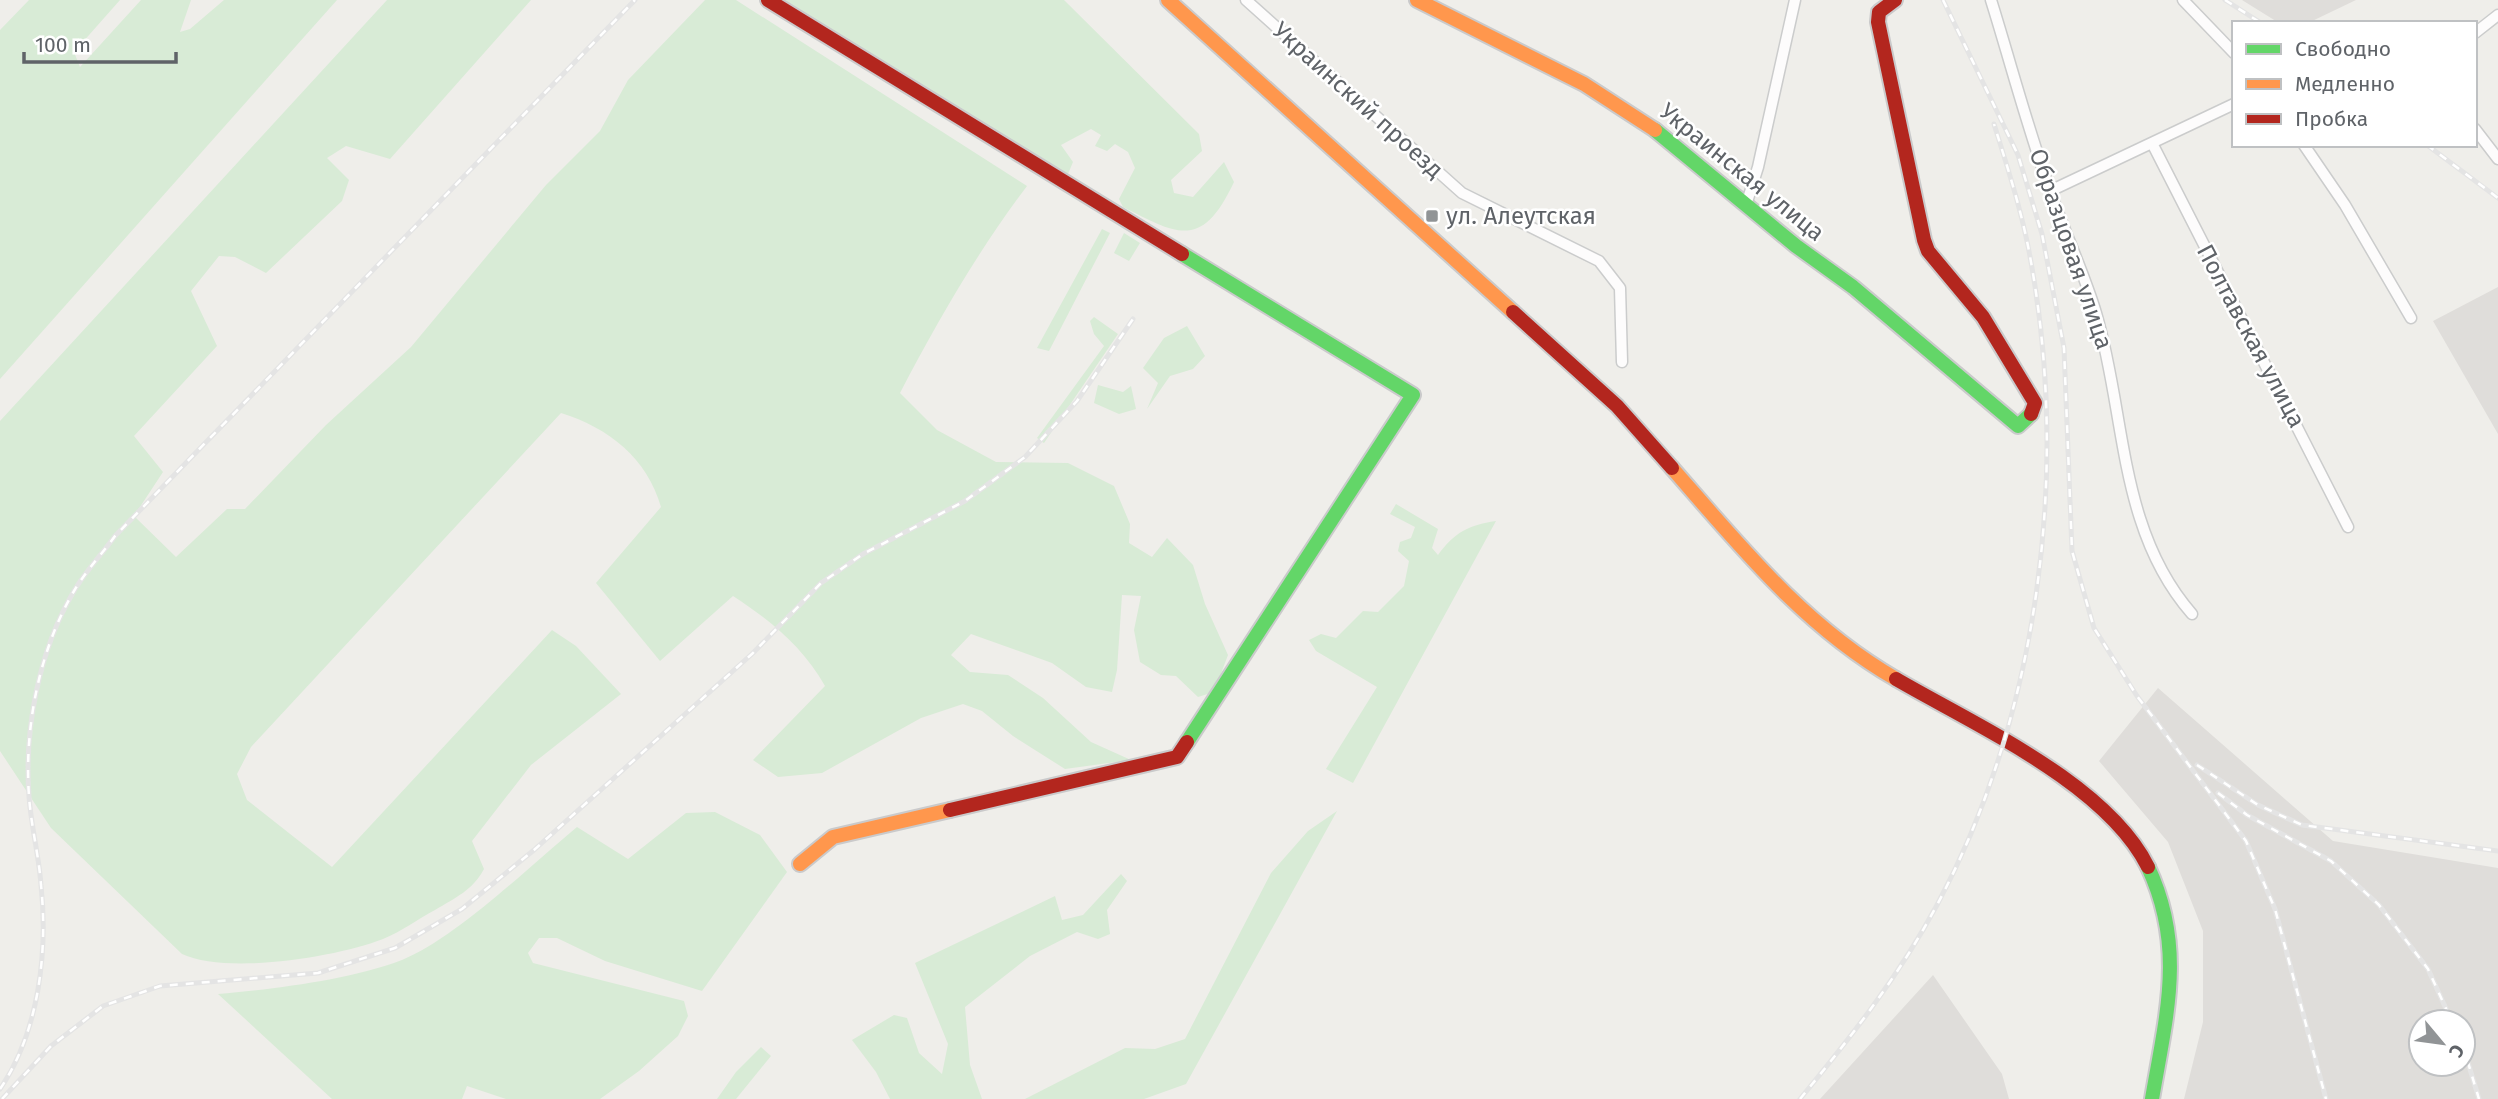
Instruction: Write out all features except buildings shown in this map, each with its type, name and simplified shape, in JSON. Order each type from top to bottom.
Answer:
[{"type":"street","points":[[768,0],[1413,395],[1177,757],[833,837],[800,864]]},
{"type":"street","points":[[1168,0],[1617,406],[1778,588],[1853,654],[2069,780],[2117,821],[2144,860],[2157,887],[2172,952],[2170,995],[2152,1099]]},
{"type":"street","name":"Украинский проезд","points":[[1246,0],[1462,193],[1599,261],[1620,288],[1622,362]]},
{"type":"street","name":"Украинская улица","points":[[1417,0],[1584,84],[1652,127],[1746,205],[1853,287],[2011,422],[2020,425],[2034,411],[2035,403],[1983,317],[1928,251],[1924,240],[1878,22],[1879,12],[1895,0]]},
{"type":"street","points":[[1746,205],[1761,155],[1796,0]]},
{"type":"street","name":"Образцовая улица","points":[[1991,0],[2050,191],[2102,334],[2132,500],[2151,552],[2179,600],[2192,614]]},
{"type":"street","points":[[2183,0],[2232,51]]},
{"type":"street","points":[[2477,31],[2498,15]]},
{"type":"street","points":[[2050,191],[2232,105]]},
{"type":"street","points":[[2477,132],[2498,159]]},
{"type":"street","name":"Полтавская улица","points":[[2152,145],[2348,527]]},
{"type":"street","points":[[2305,147],[2345,205],[2412,318]]},
{"type":"shaded area","points":[[2242,0],[2356,0],[2312,21],[2276,21]]},
{"type":"shaded area","points":[[2498,287],[2498,434],[2433,321]]},
{"type":"shaded area","points":[[2158,688],[2333,841],[2498,868],[2498,1099],[2184,1099],[2203,1022],[2203,931],[2168,842],[2099,761]]},
{"type":"shaded area","points":[[1933,975],[2002,1074],[2009,1099],[1820,1099]]},
{"type":"green space","points":[[29,0],[120,0],[74,52],[80,67],[141,0],[191,0],[180,32],[190,29],[224,0],[337,0],[0,379],[0,30]]},
{"type":"green space","points":[[387,0],[531,0],[390,159],[346,146],[327,158],[349,180],[342,201],[266,273],[235,257],[219,256],[191,291],[217,346],[134,436],[163,472],[134,516],[176,557],[227,509],[245,509],[326,425],[411,347],[546,185],[600,131],[628,80],[705,0],[736,0],[1027,186],[959,286],[900,393],[937,430],[996,462],[1068,463],[1114,486],[1130,524],[1129,543],[1152,557],[1167,538],[1193,565],[1205,604],[1228,655],[1214,692],[1198,697],[1176,676],[1161,675],[1140,662],[1134,630],[1141,596],[1122,595],[1117,670],[1112,692],[1086,687],[1052,663],[971,634],[951,655],[970,672],[1008,675],[1043,698],[1091,742],[1131,760],[1065,769],[1013,736],[982,711],[963,704],[921,718],[822,773],[778,777],[753,760],[825,686],[807,659],[785,635],[733,596],[660,661],[596,583],[661,507],[655,490],[636,460],[624,447],[595,427],[561,413],[251,747],[237,774],[247,800],[332,867],[552,630],[576,646],[621,694],[531,765],[472,841],[484,869],[469,888],[403,929],[363,946],[282,961],[226,963],[182,954],[51,828],[0,751],[0,421]]},
{"type":"green space","points":[[779,0],[1064,0],[1199,134],[1202,151],[1171,180],[1174,193],[1193,197],[1224,162],[1234,182],[1211,219],[1199,227],[1187,230],[1159,224],[1123,207],[1119,199],[1135,168],[1128,152],[1115,144],[1107,151],[1095,146],[1101,135],[1091,129],[1061,145],[1073,162],[1068,174],[897,74]]},
{"type":"green space","points":[[1102,229],[1110,233],[1049,351],[1037,348]]},
{"type":"green space","points":[[1124,233],[1140,243],[1129,261],[1114,253]]},
{"type":"green space","points":[[1094,317],[1118,334],[1044,443],[1037,438],[1104,346],[1094,334],[1090,321]]},
{"type":"green space","points":[[1187,326],[1205,356],[1193,369],[1170,376],[1147,409],[1158,383],[1143,368],[1164,338]]},
{"type":"green space","points":[[1098,385],[1123,392],[1131,386],[1136,409],[1119,414],[1094,403]]},
{"type":"green space","points":[[1396,504],[1438,529],[1432,548],[1438,555],[1462,531],[1496,521],[1353,783],[1326,769],[1377,687],[1316,651],[1309,640],[1321,634],[1336,638],[1363,611],[1378,612],[1404,586],[1409,561],[1398,551],[1400,542],[1411,538],[1415,527],[1390,514]]},
{"type":"green space","points":[[1337,811],[1186,1084],[1144,1099],[1025,1099],[1125,1048],[1155,1049],[1185,1039],[1271,873],[1308,831]]},
{"type":"green space","points":[[715,812],[760,835],[787,872],[702,991],[605,961],[557,938],[539,938],[528,953],[533,963],[684,1001],[688,1016],[678,1036],[639,1071],[600,1099],[506,1099],[467,1086],[462,1099],[332,1099],[218,994],[336,978],[402,960],[423,950],[469,919],[577,827],[628,859],[686,813]]},
{"type":"green space","points":[[1121,874],[1127,881],[1107,910],[1110,934],[1098,939],[1077,932],[1030,956],[965,1007],[970,1065],[982,1099],[890,1099],[876,1072],[852,1040],[894,1015],[907,1018],[919,1053],[942,1074],[948,1044],[915,963],[1055,896],[1062,920],[1083,915]]},
{"type":"green space","points":[[761,1047],[771,1056],[736,1099],[717,1099],[736,1072]]},
{"type":"railway","points":[[0,1089],[24,1042],[38,991],[43,911],[29,796],[29,744],[36,691],[43,664],[74,591],[115,536],[635,0]]},
{"type":"railway","points":[[1943,0],[2018,155],[2042,234],[2064,348],[2072,551],[2094,628],[2137,696],[2246,841],[2275,909],[2326,1099]]},
{"type":"railway","points":[[2225,0],[2258,21]]},
{"type":"railway","points":[[1800,1099],[1838,1053],[1907,957],[1937,905],[1972,831],[2000,754],[2022,674],[2036,591],[2045,508],[2047,425],[2042,343],[2028,244],[1994,124]]},
{"type":"railway","points":[[2430,147],[2498,198]]},
{"type":"railway","points":[[2,1099],[51,1046],[103,1006],[160,986],[318,973],[395,948],[462,909],[534,850],[753,653],[821,583],[863,554],[965,501],[1025,457],[1077,401],[1133,319]]},
{"type":"railway","points":[[2197,765],[2258,805],[2302,825],[2498,851]]},
{"type":"railway","points":[[2218,793],[2247,815],[2331,861],[2379,905],[2428,969],[2446,1008]]},
{"type":"railway","points":[[2473,1078],[2479,1099]]},
{"type":"traffic: fast","points":[[1655,130],[1796,246],[1853,287],[2018,426],[2031,414]]},
{"type":"traffic: fast","points":[[1182,254],[1413,395],[1187,742]]},
{"type":"traffic: fast","points":[[2148,867],[2160,897],[2170,954],[2167,1010],[2152,1099]]},
{"type":"traffic: slow","points":[[1168,0],[1513,312]]},
{"type":"traffic: slow","points":[[1417,0],[1584,84],[1655,130]]},
{"type":"traffic: slow","points":[[1672,468],[1749,556],[1803,610],[1832,635],[1896,679]]},
{"type":"traffic: slow","points":[[800,864],[833,837],[950,810]]},
{"type":"traffic: jam","points":[[768,0],[1182,254]]},
{"type":"traffic: jam","points":[[1895,0],[1879,12],[1878,22],[1924,240],[1928,251],[1983,317],[2035,403],[2031,414]]},
{"type":"traffic: jam","points":[[1513,312],[1617,406],[1672,468]]},
{"type":"traffic: jam","points":[[1896,679],[2000,737],[2071,783],[2129,837],[2148,867]]},
{"type":"traffic: jam","points":[[950,810],[1177,757],[1187,742]]},
{"type":"place","name":"ул. Алеутская","points":[[1432,216]]}]
